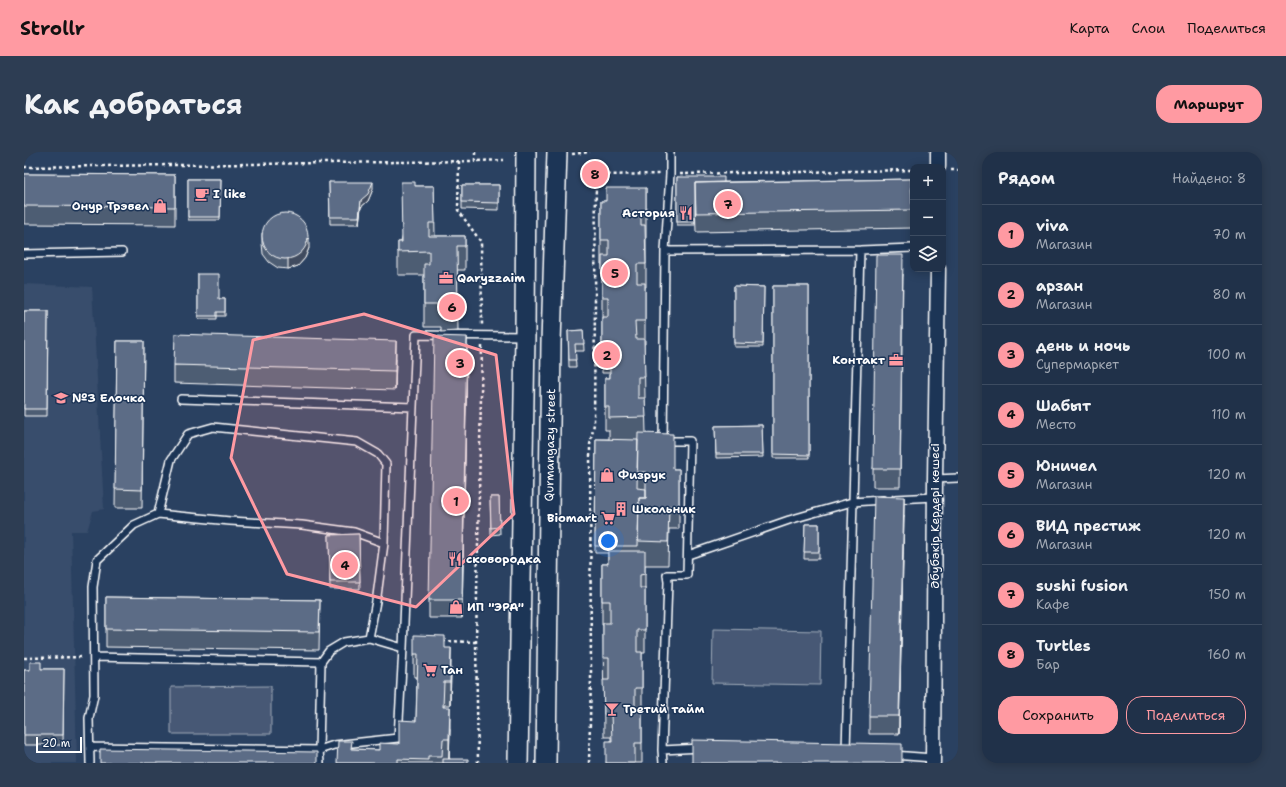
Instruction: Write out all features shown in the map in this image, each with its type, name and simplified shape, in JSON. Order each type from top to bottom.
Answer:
[{"type":"street","points":[[518,763],[525,336],[526,152]]},
{"type":"street","points":[[938,152],[943,164]]},
{"type":"street","name":"Qurmangazy street","points":[[546,763],[551,343],[563,153]]},
{"type":"street","name":"Әбубәкір Кердері көшесі","points":[[933,760],[934,479],[938,272]]},
{"type":"lane","points":[[663,763],[662,750],[667,575],[687,575],[690,441],[663,441],[665,251],[670,152]]},
{"type":"lane","points":[[665,251],[860,250],[910,248]]},
{"type":"lane","points":[[846,753],[860,250]]},
{"type":"lane","points":[[24,254],[122,252]]},
{"type":"lane","points":[[90,747],[319,750],[334,745],[398,738],[416,335],[525,336]]},
{"type":"lane","points":[[181,398],[413,407]]},
{"type":"lane","points":[[158,514],[171,460],[188,434],[213,427],[357,442],[378,454],[386,464],[384,543],[377,596],[369,638]]},
{"type":"lane","points":[[934,479],[958,478]]},
{"type":"lane","points":[[688,554],[789,520],[852,502],[935,497]]},
{"type":"lane","points":[[90,763],[89,718],[94,695],[93,588],[97,560],[134,525],[158,514],[230,521],[302,525],[354,532],[384,543]]},
{"type":"lane","points":[[320,763],[321,662],[329,651],[344,642],[369,638],[403,648]]},
{"type":"lane","points":[[94,657],[321,662]]},
{"type":"lane","points":[[662,750],[705,748]]},
{"type":"lane","points":[[838,752],[854,753]]},
{"type":"lane","points":[[886,755],[933,760]]},
{"type":"path","points":[[475,161],[476,152]]},
{"type":"path","points":[[563,153],[590,152]]},
{"type":"path","points":[[24,167],[504,160]]},
{"type":"path","points":[[459,161],[458,210],[481,242],[483,336],[476,642],[478,763]]},
{"type":"path","points":[[946,168],[958,170]]},
{"type":"path","points":[[589,763],[591,677],[590,445],[594,424],[596,175],[910,170]]},
{"type":"path","points":[[440,641],[476,642]]},
{"type":"path","points":[[24,658],[94,657]]},
{"type":"highlighted area","points":[[364,314],[496,355],[514,514],[416,607],[287,574],[231,458],[253,340]]},
{"type":"shaded area","name":"№3 Елочка","points":[[24,284],[92,287],[104,509],[93,511],[87,531],[71,531],[77,763],[24,763]]},
{"type":"shaded area","points":[[713,629],[821,631],[820,685],[712,683]]},
{"type":"shaded area","points":[[271,686],[271,734],[171,734],[171,687]]},
{"type":"building","points":[[24,174],[175,175],[175,207],[24,206]]},
{"type":"building","points":[[677,177],[724,177],[724,182],[695,183],[695,222],[677,222]]},
{"type":"building","points":[[188,179],[221,179],[220,217],[188,217]]},
{"type":"building","points":[[910,179],[910,210],[696,213],[695,183]]},
{"type":"building","points":[[329,182],[373,182],[368,194],[361,200],[359,217],[330,217]]},
{"type":"building","points":[[401,182],[415,182],[415,186],[434,186],[435,223],[429,223],[429,236],[465,236],[465,246],[457,246],[458,308],[441,308],[441,304],[424,304],[424,264],[429,264],[429,251],[398,252],[398,242],[402,242]]},
{"type":"building","points":[[462,185],[499,185],[499,203],[462,202]]},
{"type":"building","points":[[606,188],[646,188],[646,214],[641,213],[641,225],[645,225],[646,264],[637,264],[637,283],[645,283],[645,321],[635,321],[636,339],[644,339],[645,377],[638,377],[638,398],[645,398],[646,417],[609,418],[609,407],[605,407],[605,378],[610,378],[610,349],[602,350],[602,317],[608,317],[608,297],[602,297],[602,256],[609,256],[609,240],[601,240],[601,201],[606,201]]},
{"type":"building","points":[[281,213],[289,213],[298,217],[304,223],[308,236],[304,249],[298,255],[289,259],[281,259],[272,255],[266,249],[262,240],[262,232],[266,223],[272,217]]},
{"type":"building","points":[[876,255],[903,255],[900,469],[873,469]]},
{"type":"building","points":[[198,274],[219,274],[219,299],[225,299],[225,312],[217,312],[217,316],[198,316]]},
{"type":"building","points":[[734,286],[764,287],[763,344],[734,343]]},
{"type":"building","points":[[773,286],[809,286],[809,455],[773,454]]},
{"type":"building","points":[[24,311],[48,311],[47,409],[24,409]]},
{"type":"building","points":[[583,330],[584,344],[575,344],[576,360],[569,360],[568,331]]},
{"type":"building","points":[[175,334],[396,341],[395,371],[174,365]]},
{"type":"building","points":[[434,336],[467,337],[462,600],[429,600]]},
{"type":"building","points":[[117,341],[144,341],[142,490],[115,489]]},
{"type":"building","points":[[762,425],[763,454],[716,454],[715,426]]},
{"type":"building","points":[[638,433],[673,434],[673,469],[679,469],[679,506],[669,506],[668,542],[638,541],[639,498],[646,498],[646,472],[637,472]]},
{"type":"building","name":"Школьник","points":[[596,439],[638,440],[637,488],[646,489],[646,498],[639,498],[638,546],[595,546]]},
{"type":"building","points":[[874,496],[904,497],[899,716],[869,716]]},
{"type":"building","points":[[490,497],[499,497],[500,527],[491,528]]},
{"type":"building","points":[[805,524],[819,524],[819,552],[804,552]]},
{"type":"building","points":[[359,534],[360,582],[330,582],[329,535]]},
{"type":"building","points":[[608,551],[645,551],[645,574],[640,575],[640,588],[645,588],[645,630],[637,630],[637,652],[642,652],[642,688],[635,688],[635,711],[642,711],[642,743],[635,743],[635,763],[606,763],[606,741],[612,741],[611,714],[604,714],[603,680],[609,680],[609,658],[603,658],[603,623],[610,623],[610,601],[602,601],[602,564],[608,564]]},
{"type":"building","points":[[106,597],[320,600],[319,632],[106,629]]},
{"type":"building","points":[[414,635],[445,636],[445,648],[451,648],[450,682],[444,682],[443,707],[450,707],[449,739],[443,739],[442,756],[428,756],[428,760],[398,759],[398,763],[337,763],[338,741],[352,741],[351,749],[379,750],[379,743],[399,744],[399,720],[416,721],[418,654],[414,654]]},
{"type":"building","points":[[30,662],[41,662],[41,669],[64,669],[63,735],[24,735],[24,670],[30,670]]},
{"type":"building","points":[[692,740],[902,744],[902,763],[692,763]]},
{"type":"building","points":[[100,749],[317,752],[317,763],[100,763]]},
{"type":"building","points":[[443,759],[468,759],[468,763],[443,763]]},
{"type":"place","name":"Turtles","points":[[595,174]]},
{"type":"place","name":"I like","points":[[202,194]]},
{"type":"place","name":"sushi fusion","points":[[728,204]]},
{"type":"place","name":"Онур Трэвел","points":[[160,206]]},
{"type":"place","name":"Астория","points":[[686,213]]},
{"type":"place","name":"Юничел","points":[[615,273]]},
{"type":"place","name":"Qaryzzaim","points":[[446,278]]},
{"type":"place","name":"ВИД престиж","points":[[452,307]]},
{"type":"place","name":"арзан","points":[[607,355]]},
{"type":"place","name":"Контакт","points":[[896,360]]},
{"type":"place","name":"день и ночь","points":[[460,363]]},
{"type":"place","name":"№3 Елочка","points":[[61,398]]},
{"type":"place","name":"Физрук","points":[[607,475]]},
{"type":"place","name":"viva","points":[[456,501]]},
{"type":"place","name":"Школьник","points":[[621,509]]},
{"type":"place","name":"Biomart","points":[[608,518]]},
{"type":"place","name":"сковородка","points":[[455,559]]},
{"type":"place","name":"Шабыт","points":[[345,565]]},
{"type":"place","name":"ИП \"ЭРА\"","points":[[456,607]]},
{"type":"place","name":"Тан","points":[[430,670]]},
{"type":"place","name":"Третий тайм","points":[[612,709]]}]
